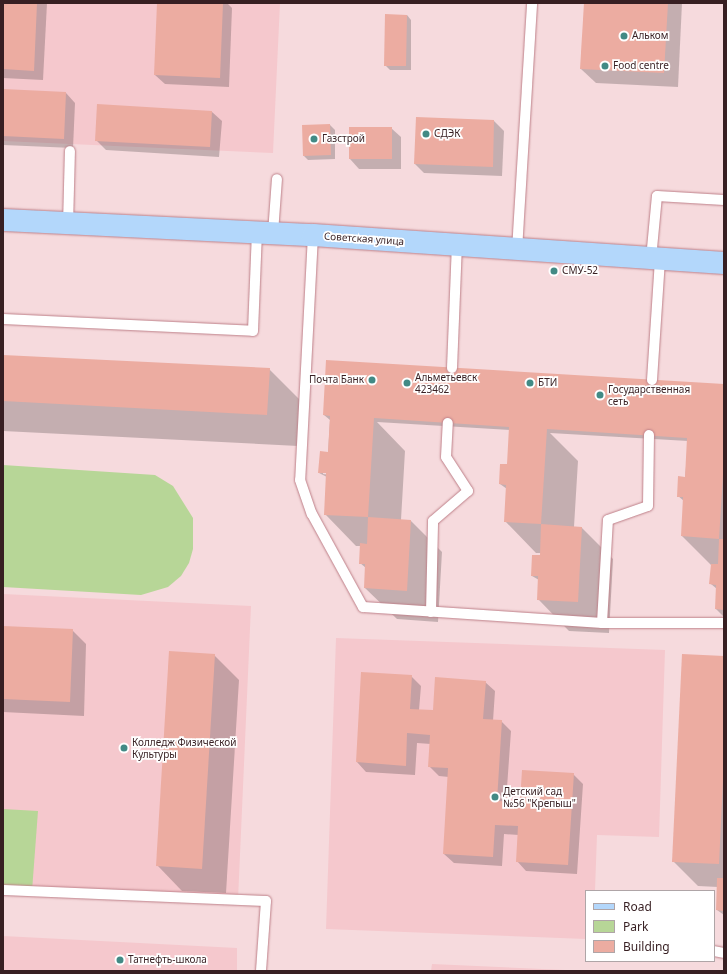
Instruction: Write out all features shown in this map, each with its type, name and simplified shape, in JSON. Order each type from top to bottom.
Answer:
[{"type":"main road","name":"Советская улица","points":[[3,220],[68,225],[313,235],[724,263]]},
{"type":"lane","points":[[517,250],[532,3]]},
{"type":"lane","points":[[68,225],[70,151]]},
{"type":"lane","points":[[3,319],[253,331],[265,233],[277,179]]},
{"type":"lane","points":[[652,380],[657,196],[724,200]]},
{"type":"lane","points":[[313,235],[300,480],[312,514],[363,608],[602,622],[724,623]]},
{"type":"lane","points":[[452,368],[457,246]]},
{"type":"lane","points":[[431,612],[433,521],[468,491],[446,457],[448,423]]},
{"type":"lane","points":[[602,622],[608,520],[648,506],[649,435]]},
{"type":"lane","points":[[3,890],[266,901],[261,971]]},
{"type":"shaded area","points":[[3,3],[280,3],[273,153],[3,141]]},
{"type":"shaded area","name":"Колледж Физической Культуры","points":[[3,594],[251,606],[238,900],[3,890]]},
{"type":"shaded area","name":"Детский сад №56 \"Крепыш\"","points":[[336,638],[665,650],[659,837],[597,835],[595,890],[585,890],[585,939],[326,929]]},
{"type":"shaded area","name":"Татнефть-школа","points":[[3,936],[237,948],[237,971],[3,971]]},
{"type":"shaded area","points":[[432,964],[588,971],[431,971]]},
{"type":"green space","points":[[3,465],[155,475],[173,486],[193,518],[193,549],[189,563],[181,576],[168,587],[141,595],[3,587]]},
{"type":"green space","points":[[3,809],[38,811],[32,891],[3,890]]},
{"type":"building","points":[[3,3],[37,3],[34,71],[3,69]]},
{"type":"building","points":[[157,3],[223,3],[220,78],[154,75]]},
{"type":"building","name":"Альком","points":[[584,3],[668,3],[664,73],[580,69]]},
{"type":"building","points":[[385,14],[407,15],[406,66],[384,66]]},
{"type":"building","points":[[3,89],[66,92],[64,139],[3,136]]},
{"type":"building","points":[[97,104],[212,111],[210,147],[95,141]]},
{"type":"building","points":[[416,117],[494,120],[493,167],[414,164]]},
{"type":"building","points":[[330,124],[331,155],[303,156],[302,125]]},
{"type":"building","points":[[349,127],[392,127],[392,159],[349,159]]},
{"type":"building","points":[[3,355],[270,368],[267,415],[3,401]]},
{"type":"building","points":[[326,360],[724,384],[724,459],[719,539],[681,536],[683,497],[677,497],[678,476],[685,477],[687,438],[547,429],[541,524],[504,522],[506,485],[499,484],[500,464],[507,464],[509,427],[374,418],[368,517],[324,515],[326,473],[318,473],[320,451],[328,452],[330,416],[323,415]]},
{"type":"building","points":[[368,517],[411,520],[407,591],[364,588],[365,564],[359,564],[360,543],[367,544]]},
{"type":"building","points":[[541,524],[582,527],[578,602],[537,600],[538,576],[531,576],[532,555],[540,555]]},
{"type":"building","points":[[719,539],[724,539],[724,610],[715,609],[716,585],[709,584],[711,564],[718,564]]},
{"type":"building","points":[[3,626],[73,629],[70,702],[3,699]]},
{"type":"building","points":[[169,651],[215,654],[202,869],[156,866]]},
{"type":"building","points":[[682,654],[724,656],[724,758],[719,864],[672,862]]},
{"type":"building","points":[[361,672],[412,675],[410,709],[433,710],[435,677],[486,681],[483,719],[502,720],[497,801],[520,802],[522,770],[574,773],[568,865],[516,862],[518,826],[495,825],[493,857],[443,854],[448,768],[428,767],[430,735],[407,733],[406,766],[356,762]]},
{"type":"building","points":[[717,878],[724,878],[724,911],[716,910]]},
{"type":"place","name":"Альком","points":[[624,36]]},
{"type":"place","name":"Food centre","points":[[605,66]]},
{"type":"place","name":"СДЭК","points":[[426,134]]},
{"type":"place","name":"Газстрой","points":[[314,139]]},
{"type":"place","name":"СМУ-52","points":[[554,271]]},
{"type":"place","name":"Почта Банк","points":[[372,380]]},
{"type":"place","name":"Альметьевск 423462","points":[[407,383]]},
{"type":"place","name":"БТИ","points":[[530,383]]},
{"type":"place","name":"Государственная сеть","points":[[600,395]]},
{"type":"place","name":"Колледж Физической Культуры","points":[[124,748]]},
{"type":"place","name":"Детский сад №56 \"Крепыш\"","points":[[495,797]]},
{"type":"place","name":"Татнефть-школа","points":[[120,960]]}]
